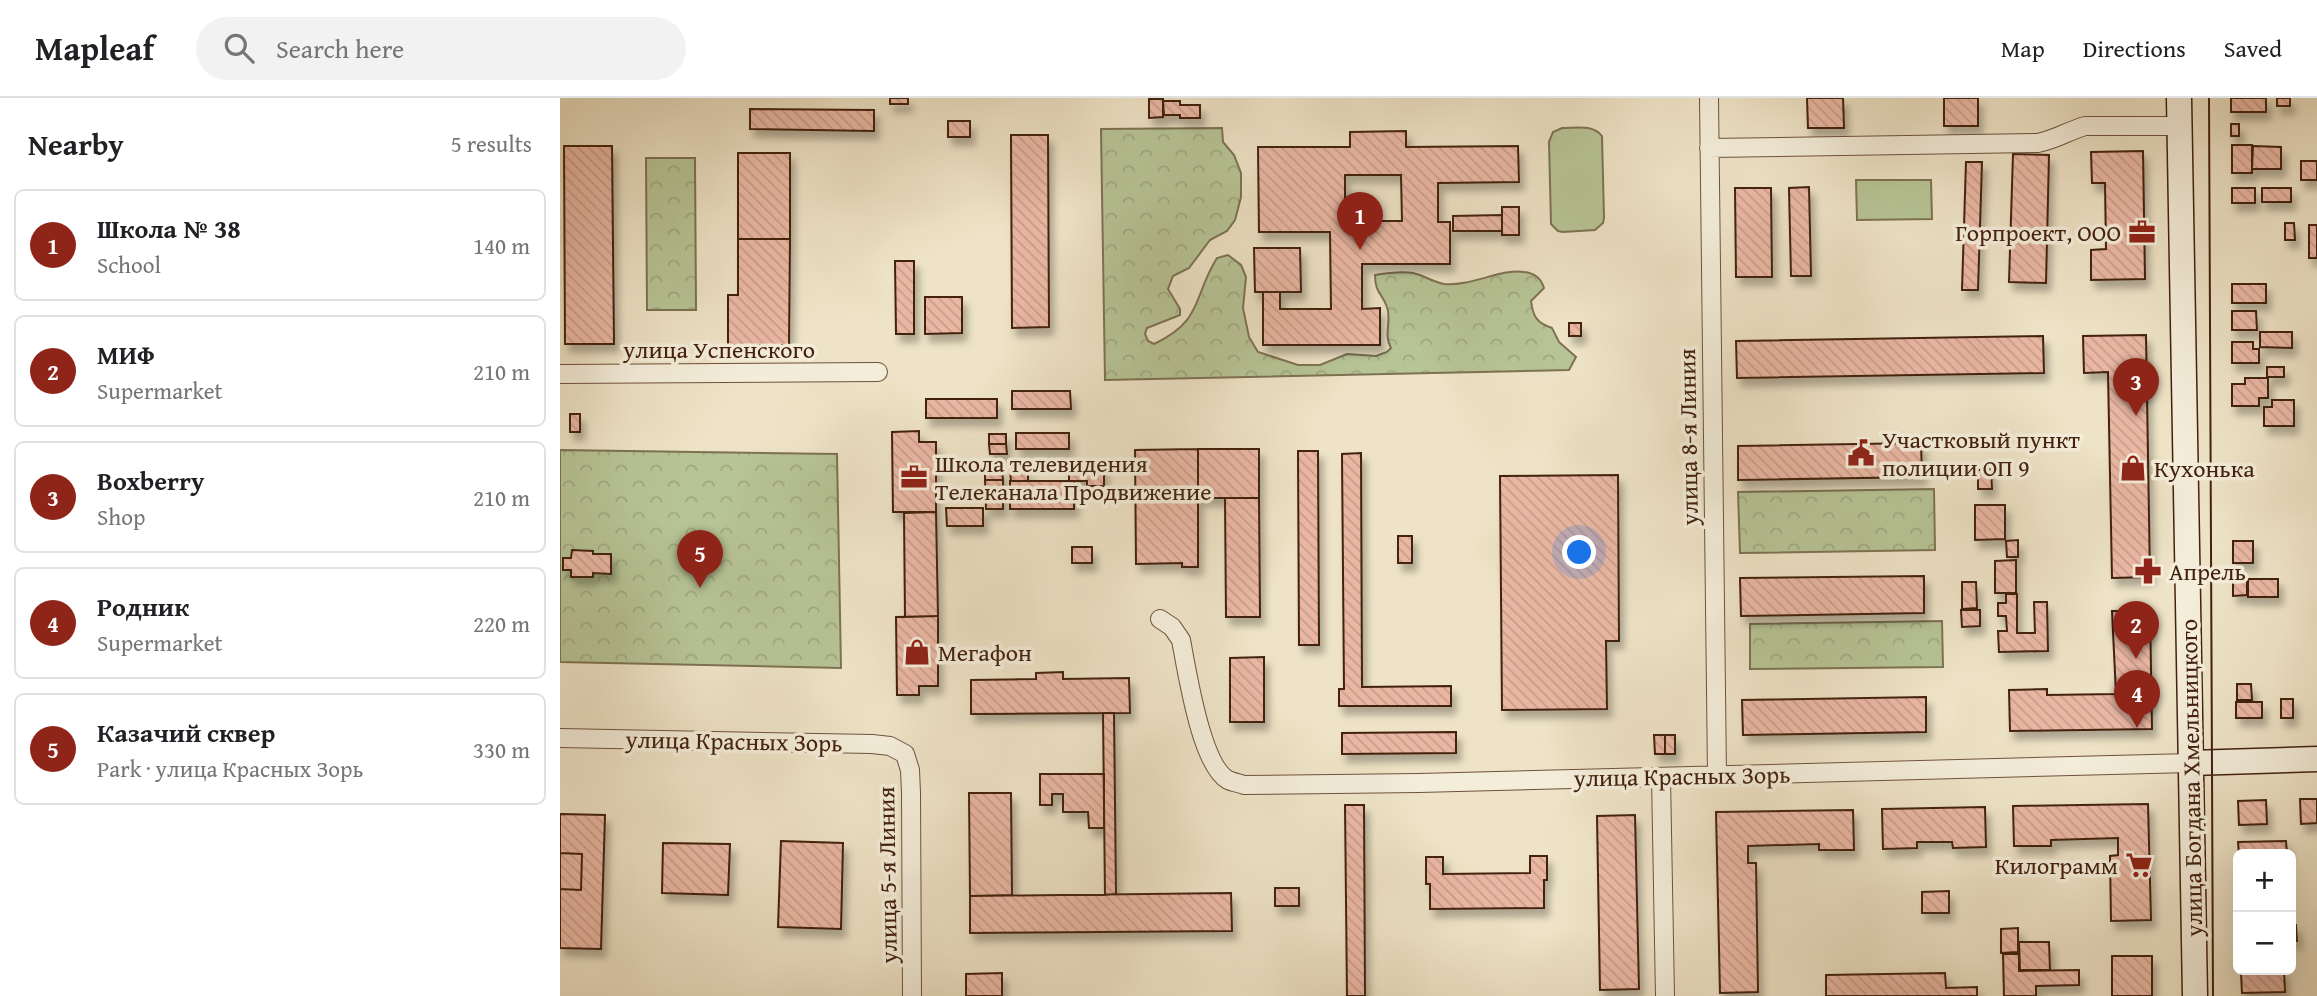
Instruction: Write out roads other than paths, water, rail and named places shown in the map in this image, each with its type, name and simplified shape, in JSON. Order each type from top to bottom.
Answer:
[{"type":"main road","name":"улица Богдана Хмельницкого","points":[[2179,98],[2195,996]]},
{"type":"main road","name":"улица Красных Зорь","points":[[2191,763],[2317,759]]},
{"type":"street","name":"улица 8-я Линия","points":[[1709,98],[1717,775]]},
{"type":"street","points":[[1709,148],[2038,143],[2056,139],[2085,126],[2179,126]]},
{"type":"street","name":"улица Успенского","points":[[560,374],[878,372]]},
{"type":"street","name":"улица Красных Зорь","points":[[1160,619],[1172,627],[1181,640],[1205,745],[1214,766],[1227,780],[1244,785],[2191,763]]},
{"type":"street","name":"улица Красных Зорь","points":[[560,738],[872,744],[890,746],[905,754]]},
{"type":"street","name":"улица 5-я Линия","points":[[905,754],[910,770],[911,793],[912,996]]},
{"type":"street","points":[[1661,777],[1665,996]]},
{"type":"tram line","points":[[2209,98],[2213,996]]},
{"type":"place","name":"Горпроект, ООО","points":[[2142,232]]},
{"type":"place","name":"Школа № 38","points":[[1360,250]]},
{"type":"place","name":"Boxberry","points":[[2136,416]]},
{"type":"place","name":"Участковый пункт полиции ОП 9","points":[[1861,453]]},
{"type":"place","name":"Кухонька","points":[[2133,468]]},
{"type":"place","name":"Школа телевидения Телеканала Продвижение","points":[[914,477]]},
{"type":"place","name":"Апрель","points":[[2148,571]]},
{"type":"place","name":"Казачий сквер","points":[[700,588]]},
{"type":"place","name":"Мегафон","points":[[917,652]]},
{"type":"place","name":"МИФ","points":[[2136,659]]},
{"type":"place","name":"Родник","points":[[2137,728]]},
{"type":"place","name":"Килограмм","points":[[2139,865]]}]
